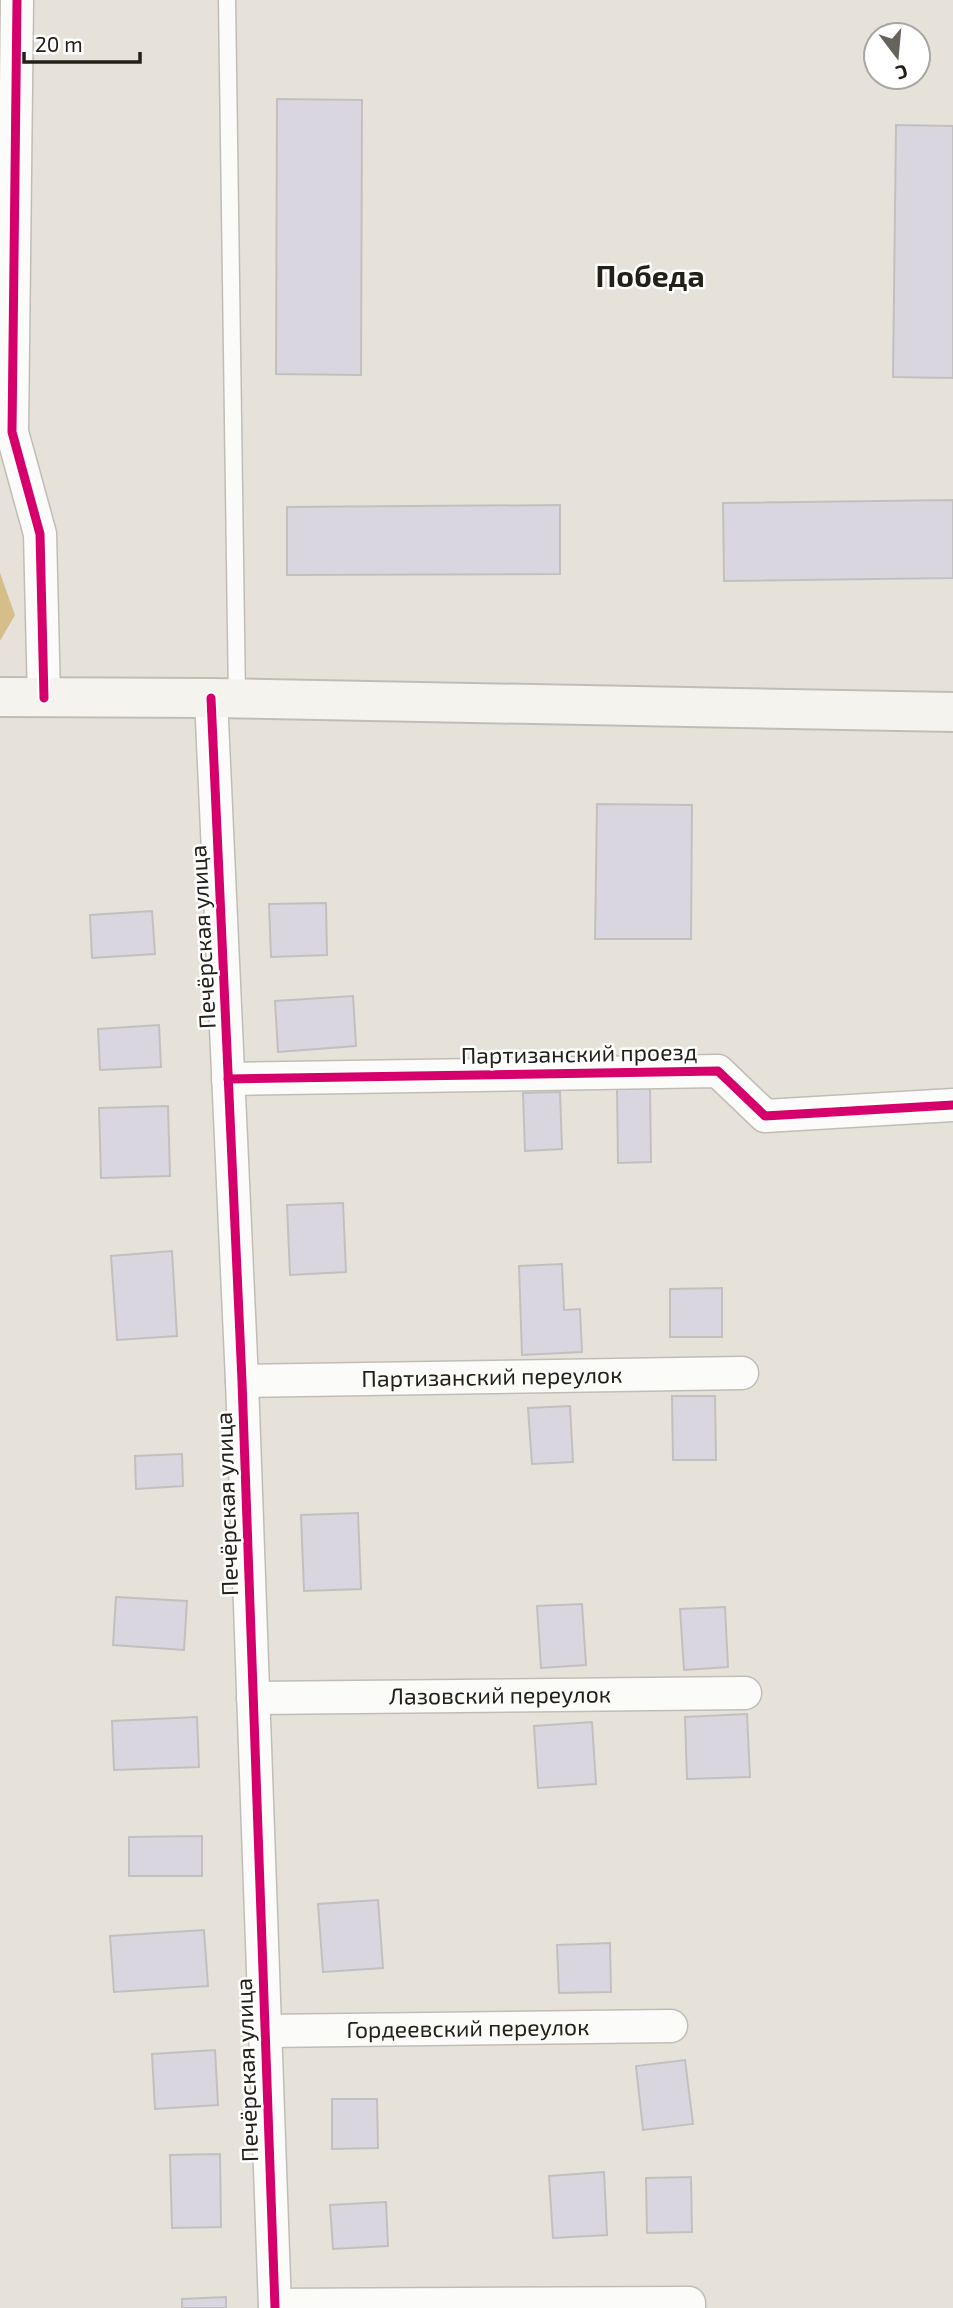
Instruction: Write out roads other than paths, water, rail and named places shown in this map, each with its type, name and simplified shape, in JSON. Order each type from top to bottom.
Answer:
[{"type":"main road","points":[[0,697],[953,712]]},
{"type":"street","points":[[17,0],[12,432],[40,534],[44,698]]},
{"type":"street","name":"Печёрская улица","points":[[224,699],[228,1079],[242,1381],[275,2307],[688,2304],[689,2308]]},
{"type":"street","name":"Партизанский проезд","points":[[228,1079],[718,1071],[765,1116],[953,1105]]},
{"type":"street","name":"Партизанский переулок","points":[[242,1381],[742,1373]]},
{"type":"street","name":"Лазовский переулок","points":[[253,1698],[745,1693]]},
{"type":"street","name":"Гордеевский переулок","points":[[265,2031],[671,2026]]},
{"type":"lane","points":[[224,699],[227,0]]},
{"type":"district","name":"Победа","points":[[650,277]]}]
